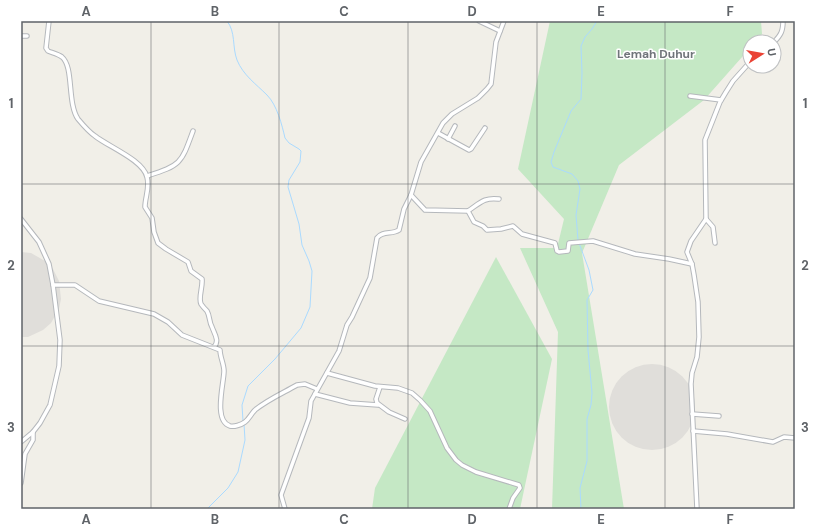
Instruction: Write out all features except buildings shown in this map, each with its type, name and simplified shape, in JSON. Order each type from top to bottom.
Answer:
[{"type":"street","points":[[49,21],[46,48],[48,51],[64,60],[69,73],[72,105],[78,119],[94,135],[140,164],[147,176],[148,189],[144,206],[152,218],[158,243],[188,262],[191,271],[202,279],[200,302],[207,311],[212,328],[215,331],[217,342],[214,347]]},
{"type":"street","points":[[479,21],[500,31]]},
{"type":"street","points":[[285,509],[281,495],[309,418],[310,404],[339,351],[347,325],[370,278],[377,238],[382,234],[396,232],[399,230],[404,209],[411,195],[421,162],[446,119],[473,102],[490,86],[493,75],[496,42],[504,21]]},
{"type":"street","points":[[781,34],[783,29],[783,21]]},
{"type":"street","points":[[21,36],[27,36]]},
{"type":"street","points":[[697,509],[691,384],[692,373],[697,357],[699,337],[698,302],[692,264],[687,254],[687,250],[691,241],[706,219],[704,146],[706,134],[721,100],[733,81],[742,71]]},
{"type":"street","points":[[690,96],[721,100]]},
{"type":"street","points":[[448,139],[455,126]]},
{"type":"street","points":[[438,133],[471,150],[485,128]]},
{"type":"street","points":[[147,176],[165,170],[178,163],[184,156],[193,131]]},
{"type":"street","points":[[411,195],[425,210],[468,211],[488,198],[499,199]]},
{"type":"street","points":[[468,211],[473,221],[483,226],[487,230],[514,226],[522,234],[555,243],[557,251],[559,252],[568,251],[569,243],[593,241],[635,254],[692,264]]},
{"type":"street","points":[[21,219],[35,236],[44,251],[49,264],[60,340],[58,366],[50,405],[44,417],[33,432],[21,442]]},
{"type":"street","points":[[706,219],[713,227],[715,243]]},
{"type":"street","points":[[53,285],[75,285],[80,287],[93,299],[154,314],[168,322],[182,335],[220,350],[224,368],[224,377],[220,395],[223,419],[226,424],[230,426],[244,423],[254,411],[297,385],[305,384],[317,389]]},
{"type":"street","points":[[327,373],[380,387],[407,391],[420,400],[430,411],[449,452],[462,465],[476,472],[519,485],[520,488],[513,498],[509,509]]},
{"type":"street","points":[[378,405],[376,400],[380,387]]},
{"type":"street","points":[[315,394],[350,403],[378,405],[405,419]]},
{"type":"street","points":[[692,414],[719,416]]},
{"type":"street","points":[[693,431],[727,434],[773,442],[784,437],[795,438]]},
{"type":"street","points":[[21,483],[25,454],[33,440],[33,432]]},
{"type":"shaded area","points":[[21,252],[31,253],[45,261],[53,269],[59,281],[61,299],[59,309],[51,323],[43,330],[28,337],[21,337]]},
{"type":"shaded area","points":[[652,364],[668,367],[676,371],[688,383],[692,391],[695,407],[692,423],[688,431],[676,443],[668,447],[652,450],[636,447],[628,443],[616,431],[612,423],[609,407],[612,391],[616,383],[628,371],[636,367]]},
{"type":"green space","points":[[550,21],[761,21],[762,34],[742,34],[742,57],[704,100],[619,165],[582,253],[624,509],[552,509],[558,332],[520,248],[557,248],[564,219],[518,169]]},
{"type":"green space","points":[[496,257],[552,359],[520,509],[372,509],[375,488]]},
{"type":"waterway","points":[[227,21],[232,30],[237,60],[246,75],[271,99],[279,115],[285,138],[289,143],[301,151],[300,162],[289,180],[288,187],[299,224],[302,245],[312,271],[310,307],[301,328],[275,359],[248,386],[242,405],[243,421]]},
{"type":"waterway","points":[[578,240],[576,215],[580,189],[578,181],[572,174],[553,167],[551,162],[571,111],[581,99],[581,46],[585,37],[597,21]]},
{"type":"waterway","points":[[579,243],[589,270],[593,290],[587,300],[588,350],[592,393],[591,405],[587,419],[587,461],[580,488],[581,509]]},
{"type":"waterway","points":[[207,509],[228,488],[238,472],[245,440],[244,424]]},
{"type":"district","name":"Lemah Duhur","points":[[656,54]]}]
